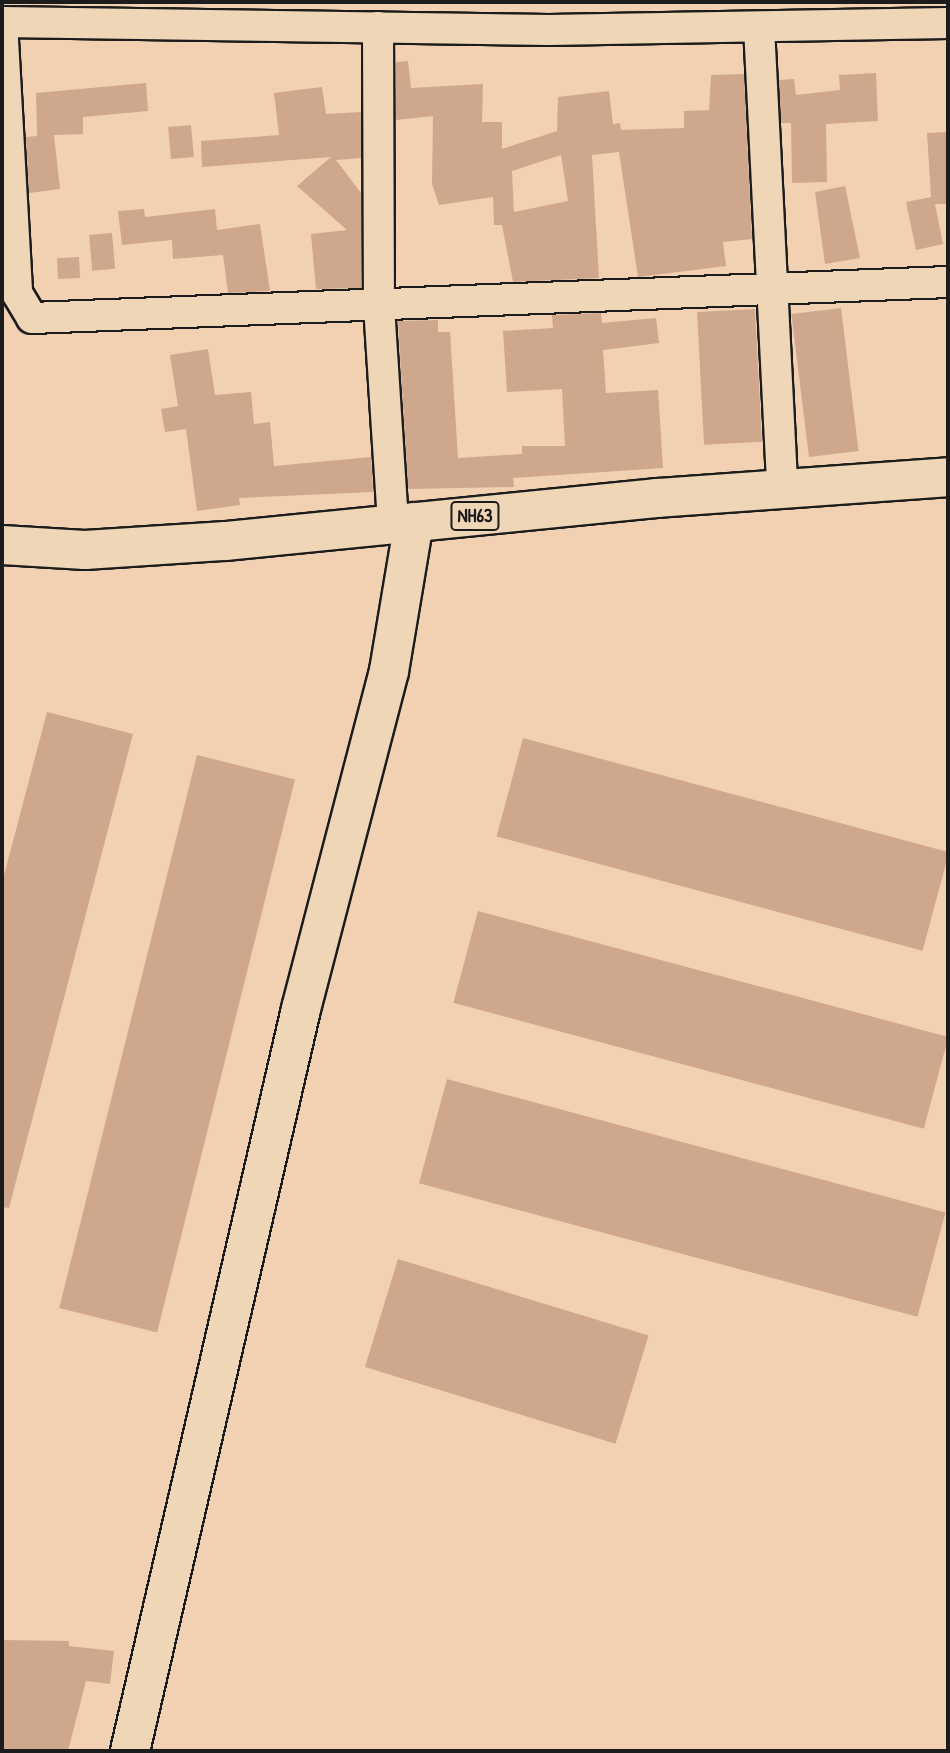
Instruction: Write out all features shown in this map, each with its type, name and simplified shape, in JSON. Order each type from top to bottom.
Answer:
[{"type":"main road","name":"NH63","points":[[2,545],[97,550],[782,488],[948,477]]},
{"type":"main road","points":[[131,1751],[301,1009],[389,671],[404,523]]},
{"type":"street","points":[[948,23],[759,27],[378,27],[2,22],[7,207],[17,293],[32,318],[772,292],[948,282]]},
{"type":"street","points":[[378,27],[379,306],[404,523]]},
{"type":"street","points":[[759,27],[782,488]]},
{"type":"building","points":[[408,61],[411,88],[483,84],[482,122],[502,122],[502,149],[557,131],[558,97],[609,91],[613,124],[620,123],[621,130],[684,128],[684,111],[709,110],[711,75],[744,74],[752,239],[723,242],[726,266],[638,277],[619,152],[592,155],[599,278],[513,282],[502,225],[494,225],[493,197],[439,205],[432,184],[433,116],[396,120],[396,62]],"holes":[[[561,155],[568,201],[514,212],[512,171]]]},
{"type":"building","points":[[876,73],[878,121],[826,124],[827,182],[792,183],[791,123],[781,123],[779,80],[794,79],[796,95],[840,90],[839,75]]},
{"type":"building","points":[[146,83],[148,111],[83,117],[83,134],[54,135],[60,189],[29,193],[26,137],[37,136],[36,93]]},
{"type":"building","points":[[322,87],[326,114],[361,112],[361,158],[336,160],[361,193],[361,288],[316,289],[311,234],[347,230],[297,186],[331,157],[202,167],[201,141],[279,135],[274,93]]},
{"type":"building","points":[[191,125],[194,157],[171,159],[168,127]]},
{"type":"building","points":[[948,132],[948,204],[935,204],[943,244],[916,250],[906,202],[931,197],[927,133]]},
{"type":"building","points":[[845,186],[860,258],[825,264],[815,192]]},
{"type":"building","points":[[144,209],[145,217],[215,209],[217,230],[260,224],[270,291],[228,293],[223,255],[173,259],[172,240],[122,245],[118,211]]},
{"type":"building","points":[[112,233],[115,269],[92,271],[89,235]]},
{"type":"building","points":[[79,257],[80,278],[58,279],[57,258]]},
{"type":"building","points":[[841,308],[859,451],[809,457],[791,314]]},
{"type":"building","points":[[755,309],[762,442],[704,445],[697,312]]},
{"type":"building","points":[[601,313],[602,323],[656,318],[659,343],[603,350],[606,393],[658,390],[663,468],[513,478],[514,487],[408,489],[398,321],[438,320],[438,332],[450,332],[458,458],[522,454],[522,446],[565,446],[562,389],[507,392],[503,331],[553,328],[552,315]]},
{"type":"building","points":[[208,349],[215,395],[251,392],[254,424],[270,422],[274,466],[371,457],[373,492],[239,498],[240,505],[197,511],[186,429],[165,432],[161,409],[178,406],[170,355]]},
{"type":"building","points":[[47,712],[133,734],[9,1208],[2,1207],[2,883]]},
{"type":"building","points":[[523,738],[948,852],[923,951],[497,837]]},
{"type":"building","points":[[197,755],[295,779],[157,1333],[59,1308]]},
{"type":"building","points":[[478,911],[948,1037],[924,1129],[453,1003]]},
{"type":"building","points":[[447,1079],[945,1213],[917,1317],[419,1183]]},
{"type":"building","points":[[398,1259],[649,1336],[616,1444],[365,1367]]},
{"type":"building","points":[[2,1640],[69,1641],[69,1646],[114,1651],[110,1684],[86,1681],[68,1751],[2,1751]]}]
